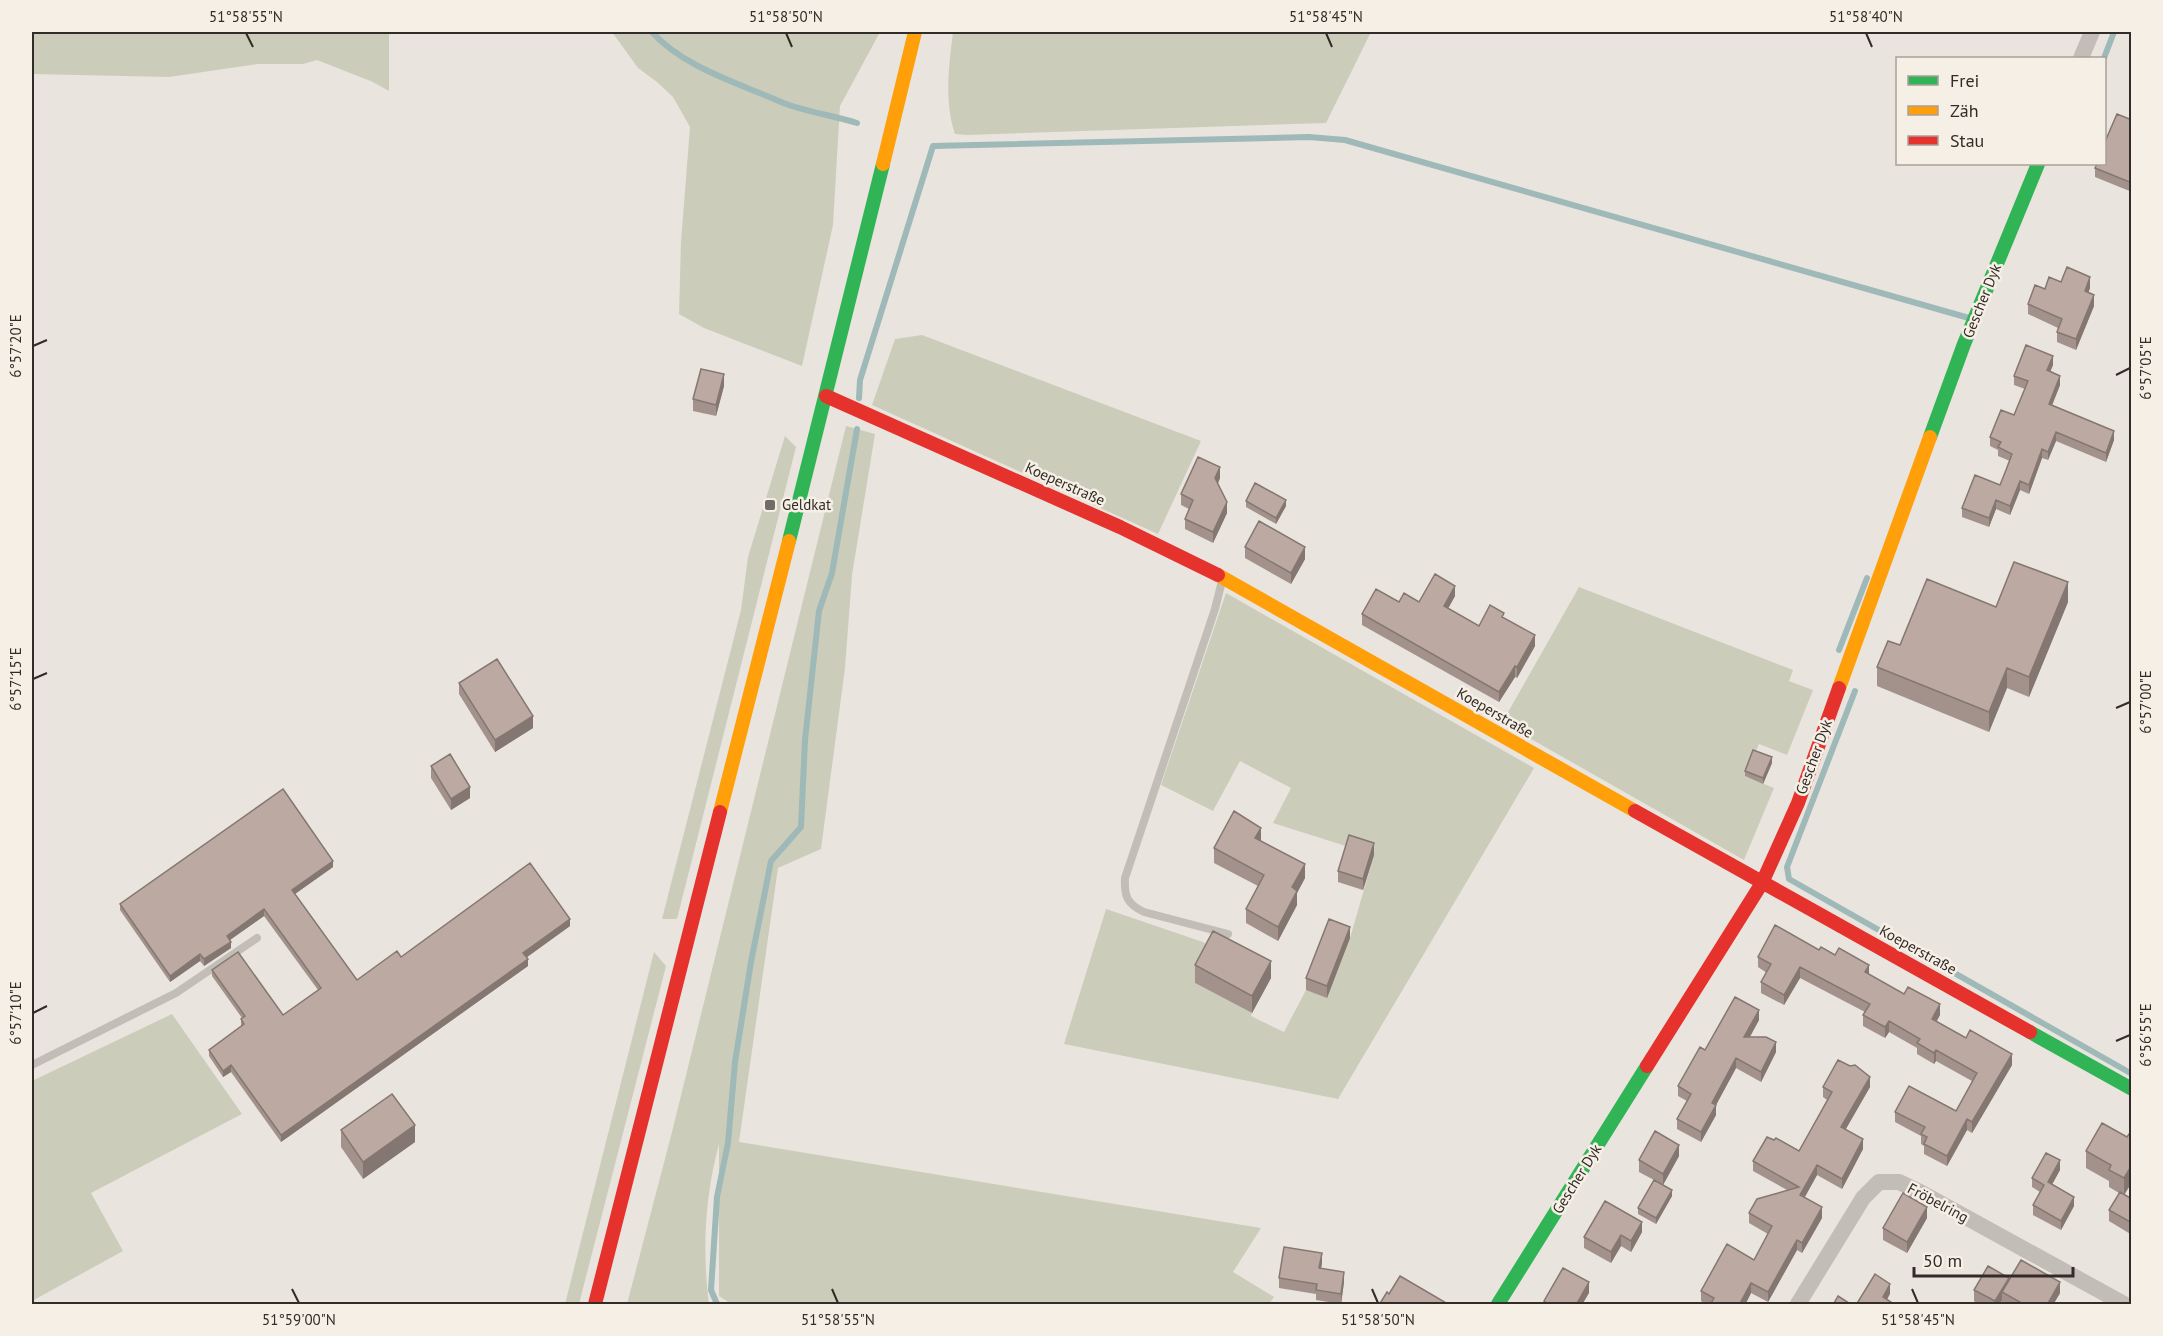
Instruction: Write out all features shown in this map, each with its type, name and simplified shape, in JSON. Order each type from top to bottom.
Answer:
[{"type":"street","points":[[596,1305],[826,396],[915,32]]},
{"type":"street","points":[[2081,57],[2092,32]]},
{"type":"street","name":"Gescher Dyk","points":[[1498,1305],[1762,883],[1798,803],[1964,344],[2038,165]]},
{"type":"street","name":"Koeperstraße","points":[[826,396],[1109,522],[1222,578],[2132,1089]]},
{"type":"street","name":"Fröbelring","points":[[1798,1305],[1863,1197],[1879,1182],[1899,1182],[1922,1192],[2124,1305]]},
{"type":"lane","points":[[1222,578],[1215,609],[1125,878],[1124,892],[1126,900],[1133,907],[1144,912],[1228,934]]},
{"type":"lane","points":[[32,1065],[176,993],[257,938]]},
{"type":"green space","points":[[32,32],[389,32],[389,91],[373,82],[317,60],[303,64],[258,64],[169,77],[32,74]]},
{"type":"green space","points":[[612,32],[880,32],[840,106],[833,225],[802,366],[704,328],[679,314],[681,242],[690,127],[673,97],[638,68]]},
{"type":"green space","points":[[953,32],[1371,32],[1326,123],[967,135],[955,134],[949,109],[948,83]]},
{"type":"green space","points":[[922,335],[1201,441],[1158,534],[872,405],[895,339]]},
{"type":"green space","points":[[846,426],[875,434],[852,575],[845,668],[821,849],[778,868],[739,1142],[1261,1228],[1233,1272],[1274,1297],[1269,1304],[731,1304],[719,1296],[719,1144],[714,1163],[706,1224],[709,1304],[627,1304],[672,1132]]},
{"type":"green space","points":[[785,436],[796,447],[677,919],[662,919],[741,610],[748,557]]},
{"type":"green space","points":[[1579,587],[1793,670],[1789,681],[1813,690],[1787,755],[1759,744],[1745,776],[1774,788],[1744,860],[1510,727],[1515,719],[1507,714]]},
{"type":"green space","points":[[1226,593],[1534,768],[1338,1099],[1064,1044],[1106,909],[1203,942],[1213,948],[1195,983],[1252,1013],[1251,1016],[1284,1032],[1306,990],[1327,997],[1350,938],[1374,855],[1273,823],[1291,788],[1240,761],[1213,811],[1161,785]]},
{"type":"green space","points":[[654,952],[666,966],[579,1304],[565,1304]]},
{"type":"green space","points":[[172,1014],[242,1114],[91,1193],[123,1251],[32,1301],[32,1081]]},
{"type":"building","points":[[2117,114],[2132,120],[2132,183],[2095,168],[2096,165],[2106,165],[2106,139]]},
{"type":"building","points":[[2067,267],[2090,277],[2085,291],[2094,295],[2076,339],[2057,332],[2062,319],[2028,304],[2035,285],[2045,289],[2049,277],[2061,282]]},
{"type":"building","points":[[2026,345],[2053,356],[2047,370],[2060,376],[2049,404],[2114,431],[2106,453],[2056,432],[2048,452],[2042,449],[2029,485],[2020,481],[2010,506],[1996,500],[1989,518],[1962,508],[1975,475],[2000,485],[2006,470],[2012,454],[1998,447],[2001,442],[1990,437],[2001,410],[2014,415],[2028,381],[2014,376]]},
{"type":"building","points":[[701,369],[724,374],[716,405],[693,399]]},
{"type":"building","points":[[1198,457],[1220,467],[1215,478],[1227,502],[1213,532],[1185,519],[1193,500],[1181,494]]},
{"type":"building","points":[[1255,483],[1286,500],[1276,518],[1246,501]]},
{"type":"building","points":[[1259,521],[1305,547],[1291,573],[1245,547]]},
{"type":"building","points":[[2014,562],[2068,582],[2029,677],[2007,668],[1989,712],[1877,667],[1888,641],[1900,645],[1927,579],[1996,607]]},
{"type":"building","points":[[1435,574],[1455,586],[1444,606],[1479,626],[1490,605],[1504,613],[1502,617],[1535,635],[1517,667],[1515,666],[1499,692],[1362,614],[1376,589],[1399,602],[1404,593],[1419,602]]},
{"type":"building","points":[[497,659],[533,716],[495,740],[459,683]]},
{"type":"building","points":[[1753,750],[1772,757],[1763,778],[1745,771]]},
{"type":"building","points":[[450,754],[470,787],[451,799],[431,766]]},
{"type":"building","points":[[283,789],[333,861],[292,890],[357,980],[397,951],[401,957],[530,863],[570,919],[523,953],[528,959],[281,1135],[231,1065],[223,1071],[209,1050],[244,1024],[241,1019],[245,1016],[212,970],[238,952],[283,1015],[321,988],[264,909],[227,936],[231,942],[204,959],[200,954],[170,976],[120,904]]},
{"type":"building","points":[[1234,811],[1261,828],[1255,838],[1305,864],[1292,887],[1297,891],[1278,927],[1246,909],[1264,875],[1214,848]]},
{"type":"building","points":[[1349,835],[1374,843],[1363,879],[1338,871]]},
{"type":"building","points":[[1329,919],[1350,927],[1327,986],[1306,978]]},
{"type":"building","points":[[1775,925],[1819,950],[1821,947],[1835,955],[1839,948],[1869,965],[1865,972],[1904,994],[1908,987],[1940,1004],[1932,1019],[1966,1038],[1970,1030],[2012,1054],[1972,1122],[1967,1119],[1947,1156],[1924,1144],[1927,1137],[1921,1134],[1925,1127],[1895,1112],[1909,1086],[1956,1111],[1977,1073],[1936,1050],[1934,1053],[1917,1043],[1920,1039],[1889,1021],[1885,1027],[1863,1015],[1870,1004],[1800,967],[1784,995],[1761,982],[1771,964],[1758,957]]},
{"type":"building","points":[[1213,931],[1271,961],[1252,996],[1195,965]]},
{"type":"building","points":[[1735,997],[1759,1010],[1744,1037],[1766,1037],[1776,1042],[1761,1072],[1736,1058],[1712,1103],[1716,1105],[1701,1132],[1677,1119],[1691,1094],[1678,1086],[1700,1047],[1705,1050]]},
{"type":"building","points":[[1838,1060],[1850,1066],[1855,1065],[1870,1077],[1841,1127],[1863,1139],[1842,1179],[1817,1165],[1800,1195],[1822,1207],[1802,1243],[1797,1240],[1768,1292],[1751,1283],[1739,1305],[1710,1305],[1714,1298],[1701,1291],[1727,1244],[1754,1260],[1772,1226],[1749,1213],[1757,1199],[1799,1187],[1753,1161],[1767,1137],[1774,1140],[1776,1138],[1799,1151],[1832,1092],[1823,1087]]},
{"type":"building","points":[[392,1094],[415,1125],[363,1162],[341,1130]]},
{"type":"building","points":[[2102,1123],[2127,1137],[2132,1130],[2132,1165],[2124,1178],[2109,1170],[2111,1165],[2086,1151]]},
{"type":"building","points":[[1655,1131],[1679,1145],[1663,1174],[1639,1160]]},
{"type":"building","points":[[2046,1153],[2060,1160],[2048,1182],[2074,1197],[2061,1221],[2033,1205],[2044,1185],[2032,1178]]},
{"type":"building","points":[[1654,1180],[1672,1190],[1656,1218],[1638,1208]]},
{"type":"building","points":[[2120,1192],[2132,1199],[2132,1223],[2109,1210]]},
{"type":"building","points":[[1903,1193],[1927,1207],[1907,1242],[1883,1228]]},
{"type":"building","points":[[1605,1201],[1642,1222],[1631,1241],[1621,1235],[1611,1252],[1584,1237]]},
{"type":"building","points":[[1284,1247],[1322,1253],[1319,1268],[1344,1272],[1341,1294],[1316,1290],[1317,1284],[1279,1278]]},
{"type":"building","points":[[2021,1260],[2060,1282],[2047,1305],[2025,1305],[2002,1292]]},
{"type":"building","points":[[1988,1266],[2009,1278],[1995,1301],[1974,1290]]},
{"type":"building","points":[[1563,1268],[1589,1282],[1576,1305],[1550,1305],[1544,1301]]},
{"type":"building","points":[[1875,1274],[1890,1284],[1883,1297],[1891,1302],[1890,1305],[1856,1305]]},
{"type":"building","points":[[1400,1276],[1448,1304],[1379,1305]]},
{"type":"building","points":[[1838,1296],[1852,1305],[1833,1305]]},
{"type":"waterway","points":[[652,32],[679,55],[712,73],[790,105],[857,123]]},
{"type":"waterway","points":[[2104,57],[2114,32]]},
{"type":"waterway","points":[[859,398],[860,380],[933,146],[1309,137],[1345,140],[1969,318]]},
{"type":"waterway","points":[[717,1304],[711,1290],[717,1197],[728,1143],[735,1062],[751,962],[771,861],[801,827],[805,740],[819,611],[832,573],[857,429]]},
{"type":"waterway","points":[[1839,650],[1867,578]]},
{"type":"waterway","points":[[1855,691],[1787,867],[1789,879],[2132,1074]]},
{"type":"traffic: fast","points":[[789,541],[883,164]]},
{"type":"traffic: fast","points":[[1930,437],[1964,344],[2038,165]]},
{"type":"traffic: fast","points":[[2030,1032],[2132,1089]]},
{"type":"traffic: fast","points":[[1498,1304],[1647,1066]]},
{"type":"traffic: slow","points":[[883,164],[915,32]]},
{"type":"traffic: slow","points":[[1839,688],[1930,437]]},
{"type":"traffic: slow","points":[[720,812],[789,541]]},
{"type":"traffic: slow","points":[[1218,575],[1635,811]]},
{"type":"traffic: jam","points":[[826,396],[1120,527],[1218,575]]},
{"type":"traffic: jam","points":[[1647,1066],[1762,883],[1798,803],[1839,688]]},
{"type":"traffic: jam","points":[[1635,811],[2030,1032]]},
{"type":"traffic: jam","points":[[595,1304],[720,812]]},
{"type":"place","name":"Geldkat","points":[[770,505]]}]
